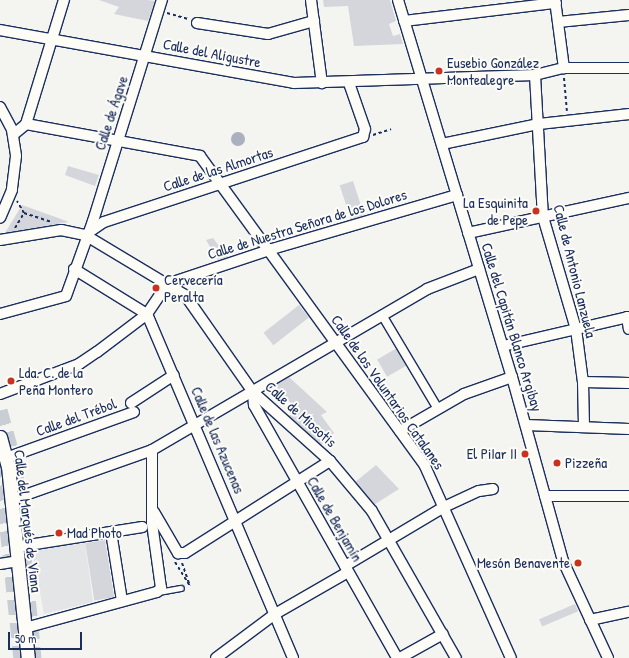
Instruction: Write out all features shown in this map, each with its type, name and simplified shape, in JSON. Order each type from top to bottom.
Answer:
[{"type":"street","points":[[13,135],[26,124],[53,40],[64,0]]},
{"type":"street","name":"Calle de Ágave","points":[[0,314],[66,296],[85,235],[93,221],[162,0]]},
{"type":"street","points":[[311,0],[322,83]]},
{"type":"street","name":"Calle del Capitán Blanco Argibay","points":[[398,0],[503,346],[563,561],[608,658]]},
{"type":"street","points":[[404,22],[556,1],[564,68]]},
{"type":"street","points":[[558,22],[629,15]]},
{"type":"street","points":[[196,23],[268,34],[314,21]]},
{"type":"street","name":"Calle del Aligustre","points":[[0,30],[284,82],[349,83],[535,75],[564,68],[629,68]]},
{"type":"street","name":"Calle de Antonio Lanzuela","points":[[535,75],[543,217],[576,329],[583,382],[584,427]]},
{"type":"street","points":[[349,83],[368,136]]},
{"type":"street","points":[[0,107],[13,135],[14,179],[0,218]]},
{"type":"street","points":[[442,144],[538,124],[629,114]]},
{"type":"street","points":[[26,124],[118,139]]},
{"type":"street","name":"Calle de las Almortas","points":[[85,235],[104,222],[368,136]]},
{"type":"street","name":"Calle de los Voluntarios Catalanes","points":[[118,139],[198,154],[425,466],[511,658]]},
{"type":"street","name":"Calle de Nuestra Señora de los Dolores","points":[[167,284],[268,250],[457,195]]},
{"type":"street","points":[[468,234],[629,198]]},
{"type":"street","name":"Calle de Miosotis","points":[[0,240],[61,230],[85,235],[185,295],[253,392],[330,461],[390,538],[456,658]]},
{"type":"street","points":[[74,268],[147,314]]},
{"type":"street","points":[[11,500],[152,450],[427,289],[479,269]]},
{"type":"street","points":[[0,394],[79,364],[147,314],[167,284]]},
{"type":"street","name":"Calle de las Azucenas","points":[[147,314],[293,658]]},
{"type":"street","points":[[382,315],[438,409]]},
{"type":"street","points":[[503,346],[628,317],[629,329]]},
{"type":"street","name":"Calle del Trébol","points":[[6,458],[132,408],[174,375]]},
{"type":"street","points":[[400,431],[464,394],[512,378]]},
{"type":"street","points":[[583,382],[629,383]]},
{"type":"street","name":"Calle de Benjamín","points":[[253,392],[254,405],[297,484],[398,658]]},
{"type":"street","points":[[526,425],[629,429]]},
{"type":"street","name":"Calle del Marqués de Viana","points":[[0,437],[6,458],[28,658]]},
{"type":"street","points":[[152,450],[154,512],[176,556],[185,553],[297,484],[330,461]]},
{"type":"street","points":[[216,658],[275,614],[347,569],[390,538],[444,507],[479,491],[493,489]]},
{"type":"street","points":[[545,496],[629,496]]},
{"type":"street","points":[[25,628],[157,592],[161,588],[147,525],[154,512]]},
{"type":"street","points":[[16,548],[147,525]]},
{"type":"street","points":[[111,532],[122,601]]},
{"type":"street","points":[[0,564],[18,561]]},
{"type":"street","points":[[590,620],[629,612]]},
{"type":"street","points":[[398,658],[443,634]]},
{"type":"lane","points":[[157,592],[181,588]]},
{"type":"path","points":[[162,11],[196,23]]},
{"type":"path","points":[[564,68],[567,120]]},
{"type":"path","points":[[368,136],[391,130]]},
{"type":"path","points":[[16,201],[24,213],[54,222]]},
{"type":"path","points":[[12,234],[24,213]]},
{"type":"path","points":[[176,556],[190,586],[176,556]]},
{"type":"shaded area","points":[[99,0],[155,1],[148,21],[114,14],[119,7]]},
{"type":"shaded area","points":[[323,0],[390,0],[396,21],[389,24],[393,36],[400,34],[403,44],[354,46],[348,6],[324,7]]},
{"type":"shaded area","points":[[68,166],[99,175],[95,186],[65,175]]},
{"type":"shaded area","points":[[353,181],[364,215],[351,220],[340,185]]},
{"type":"shaded area","points":[[22,205],[50,215],[69,222],[5,233]]},
{"type":"shaded area","points":[[213,238],[228,257],[218,260],[206,240]]},
{"type":"shaded area","points":[[299,305],[309,318],[273,345],[264,333]]},
{"type":"shaded area","points":[[397,348],[407,365],[387,377],[377,360]]},
{"type":"shaded area","points":[[289,377],[327,412],[321,415],[334,433],[320,446],[288,416],[298,410],[273,386]]},
{"type":"shaded area","points":[[376,465],[399,489],[372,506],[354,483]]},
{"type":"shaded area","points":[[105,540],[114,597],[94,600],[85,543]]},
{"type":"shaded area","points":[[85,543],[93,602],[44,614],[32,550]]},
{"type":"shaded area","points":[[575,604],[578,611],[542,627],[539,619]]},
{"type":"water","points":[[235,132],[241,132],[245,136],[245,142],[241,146],[235,146],[231,142],[231,136]]},
{"type":"tunnel","points":[[0,410],[15,464],[34,658]]},
{"type":"tunnel","points":[[0,462],[21,658]]},
{"type":"place","name":"Eusebio González Montealegre","points":[[439,71]]},
{"type":"place","name":"La Esquinita de Pepe","points":[[536,211]]},
{"type":"place","name":"Cervecería Peralta","points":[[156,288]]},
{"type":"place","name":"Lda. C. de la Peña Montero","points":[[11,381]]},
{"type":"place","name":"El PiIar II","points":[[525,454]]},
{"type":"place","name":"Pizzeña","points":[[557,463]]},
{"type":"place","name":"Mad Photo","points":[[59,533]]},
{"type":"place","name":"Mesón Benavente","points":[[578,563]]}]
